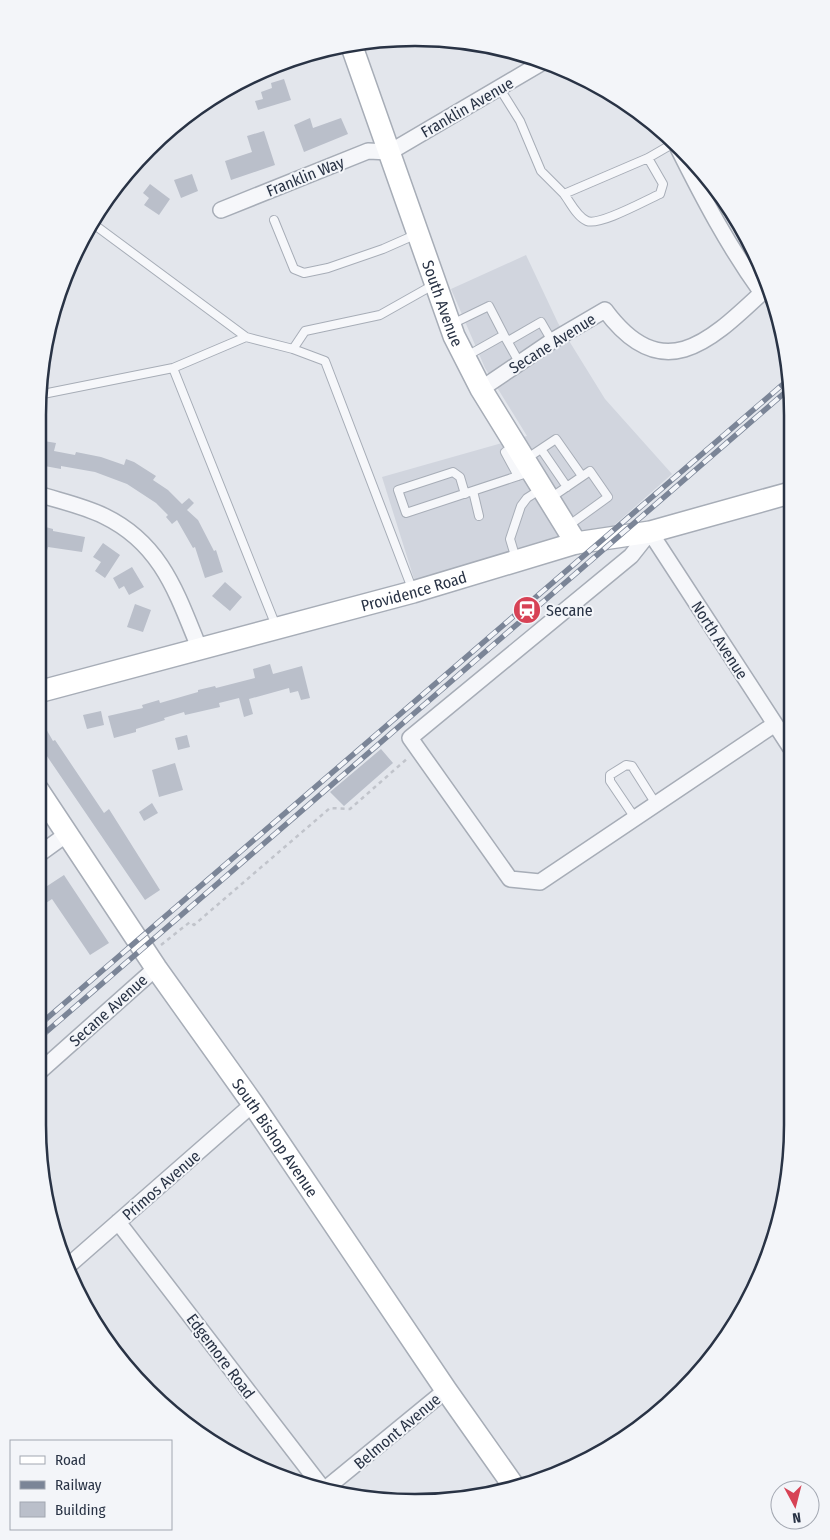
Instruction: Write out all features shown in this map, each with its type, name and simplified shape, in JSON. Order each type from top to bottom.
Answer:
[{"type":"street","name":"South Avenue","points":[[353,51],[451,325],[481,389],[571,535]]},
{"type":"street","name":"Franklin Avenue","points":[[390,152],[535,67]]},
{"type":"street","name":"Franklin Way","points":[[221,210],[368,151],[390,152]]},
{"type":"street","points":[[687,167],[734,255],[760,284]]},
{"type":"street","name":"Secane Avenue","points":[[481,389],[519,362],[605,310],[620,330],[640,344],[663,350],[677,351],[691,348],[717,333],[763,292]]},
{"type":"street","name":"Providence Road","points":[[46,690],[413,592],[517,561],[571,535],[650,532],[784,494]]},
{"type":"street","points":[[46,497],[103,515],[134,533],[154,555],[171,580],[200,650]]},
{"type":"street","points":[[650,532],[630,556],[410,738],[417,749],[510,879],[540,882],[775,724]]},
{"type":"street","name":"North Avenue","points":[[650,532],[784,738]]},
{"type":"street","name":"South Bishop Avenue","points":[[46,802],[156,968],[253,1104],[446,1390],[510,1481]]},
{"type":"street","points":[[46,849],[67,834]]},
{"type":"street","name":"Secane Avenue","points":[[46,1066],[156,968]]},
{"type":"street","name":"Primos Avenue","points":[[73,1262],[253,1104]]},
{"type":"street","name":"Edgemore Road","points":[[118,1222],[316,1480]]},
{"type":"street","name":"Belmont Avenue","points":[[331,1484],[446,1390]]},
{"type":"lane","points":[[500,88],[520,121],[541,171],[564,194],[582,218],[587,221],[600,220],[660,194],[663,184],[648,158]]},
{"type":"lane","points":[[564,194],[648,158],[668,147]]},
{"type":"lane","points":[[274,220],[294,269],[304,273],[328,268],[419,234]]},
{"type":"lane","points":[[98,227],[246,337],[293,349],[325,361],[413,592]]},
{"type":"lane","points":[[293,349],[306,330],[380,315],[436,284]]},
{"type":"lane","points":[[451,325],[489,306],[519,362]]},
{"type":"lane","points":[[465,356],[541,322],[552,341]]},
{"type":"lane","points":[[47,393],[173,368],[246,337]]},
{"type":"lane","points":[[173,368],[277,629]]},
{"type":"lane","points":[[517,561],[510,539],[532,470],[556,440],[582,476]]},
{"type":"lane","points":[[532,470],[567,487]]},
{"type":"lane","points":[[479,516],[469,492],[460,477],[453,472],[398,490],[406,513],[469,492],[532,470],[567,487]]},
{"type":"lane","points":[[567,487],[590,471],[608,498],[571,535]]},
{"type":"lane","points":[[635,818],[610,781],[610,774],[626,765],[632,766],[656,804]]},
{"type":"path","points":[[160,945],[190,922],[194,925],[330,808],[350,809],[417,749]]},
{"type":"shaded area","points":[[526,255],[558,323],[605,399],[672,474],[611,528],[415,582],[382,477],[527,436],[485,368],[451,289]]},
{"type":"green space","points":[[687,167],[724,214],[714,220]]},
{"type":"building","points":[[284,79],[291,100],[258,110],[255,101],[263,99],[261,92],[272,88],[271,83]]},
{"type":"building","points":[[310,118],[313,128],[341,118],[348,134],[304,152],[294,125]]},
{"type":"building","points":[[264,131],[275,165],[231,180],[225,161],[252,152],[247,136]]},
{"type":"building","points":[[192,174],[198,191],[181,198],[174,180]]},
{"type":"building","points":[[150,184],[170,199],[159,215],[144,205],[149,198],[143,193]]},
{"type":"building","points":[[46,441],[56,443],[54,451],[75,455],[76,452],[101,457],[124,465],[126,459],[134,462],[156,476],[153,480],[168,490],[182,504],[189,498],[194,503],[187,510],[198,520],[214,551],[216,550],[223,572],[205,578],[195,547],[193,548],[177,520],[172,524],[166,517],[168,515],[156,503],[127,484],[95,472],[61,466],[61,469],[46,466]]},
{"type":"building","points":[[46,527],[53,529],[53,531],[85,537],[82,552],[48,547],[46,554]]},
{"type":"building","points":[[103,543],[120,555],[105,578],[95,571],[101,562],[93,557]]},
{"type":"building","points":[[132,567],[144,587],[129,595],[124,586],[119,589],[113,578]]},
{"type":"building","points":[[225,582],[242,597],[230,611],[212,596]]},
{"type":"building","points":[[135,604],[151,610],[143,632],[127,627]]},
{"type":"building","points":[[270,664],[273,674],[302,666],[310,698],[301,700],[298,691],[290,693],[289,688],[249,699],[253,714],[244,717],[239,698],[219,703],[220,707],[185,715],[184,712],[164,718],[165,720],[136,729],[136,732],[114,738],[108,716],[143,708],[142,705],[159,700],[160,703],[198,692],[198,690],[215,686],[216,688],[255,678],[253,669]]},
{"type":"building","points":[[101,711],[104,725],[87,729],[83,715]]},
{"type":"building","points":[[46,729],[104,813],[109,809],[160,890],[145,900],[46,755]]},
{"type":"building","points":[[187,735],[190,747],[178,750],[175,738]]},
{"type":"building","points":[[381,749],[393,763],[344,806],[330,792]]},
{"type":"building","points":[[175,763],[183,790],[159,797],[152,770]]},
{"type":"building","points":[[152,803],[158,813],[144,821],[139,812]]},
{"type":"building","points":[[64,875],[109,943],[90,955],[52,899],[46,903],[46,887]]},
{"type":"railway","points":[[46,1019],[782,385]]},
{"type":"railway","points":[[46,1032],[783,394]]},
{"type":"place","name":"Secane","points":[[527,610]]}]
